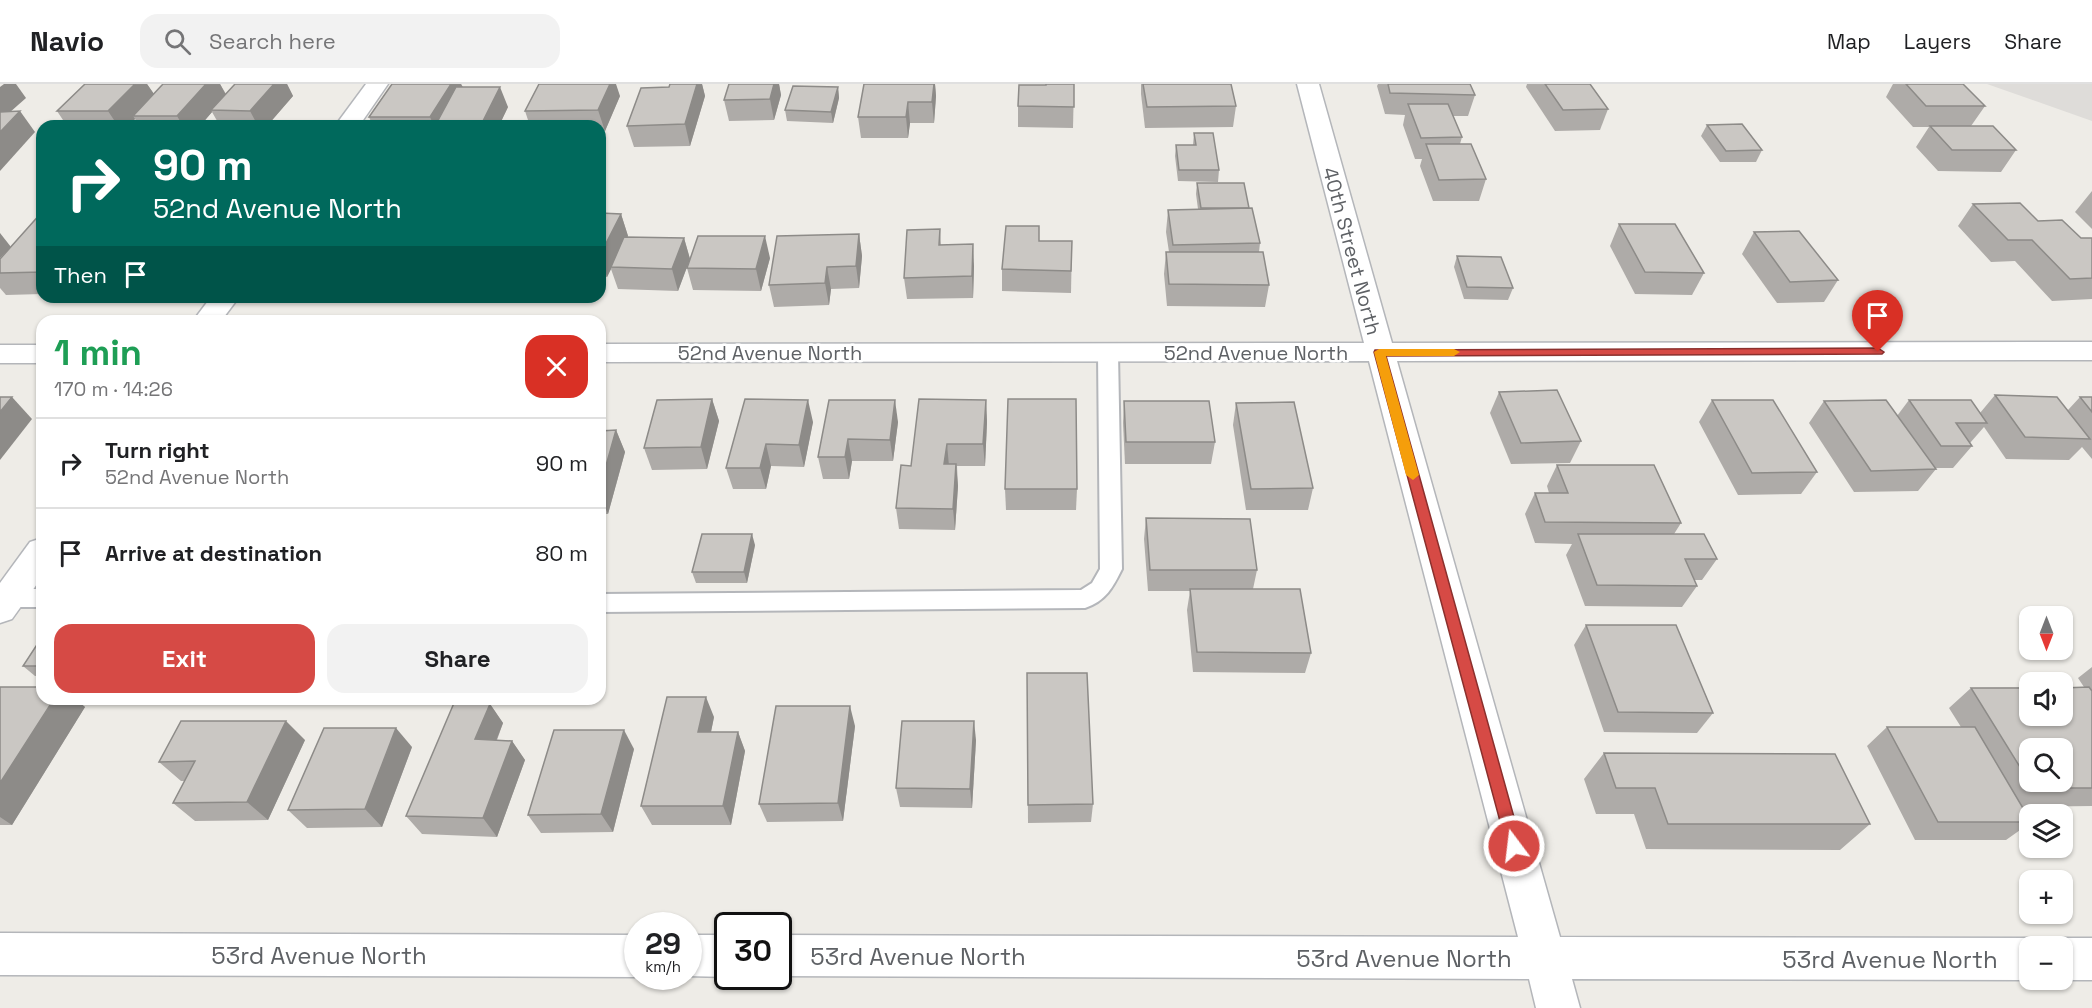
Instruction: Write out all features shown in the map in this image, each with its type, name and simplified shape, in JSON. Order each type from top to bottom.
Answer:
[{"type":"street","points":[[351,120],[377,84]]},
{"type":"street","name":"40th Street North","points":[[1308,84],[1558,1008]]},
{"type":"street","name":"52nd Avenue North","points":[[606,353],[2092,351]]},
{"type":"street","points":[[0,354],[36,354]]},
{"type":"street","points":[[4,604],[36,559]]},
{"type":"street","name":"53rd Avenue North","points":[[0,954],[624,956]]},
{"type":"street","name":"53rd Avenue North","points":[[792,956],[2019,959]]},
{"type":"street","points":[[2073,959],[2092,959]]},
{"type":"lane","points":[[606,603],[1085,599],[1100,590],[1111,568],[1108,352]]},
{"type":"lane","points":[[4,604],[36,599]]},
{"type":"shaded area","points":[[1987,84],[2092,84],[2092,121]]},
{"type":"building","points":[[85,84],[135,84],[108,111],[57,111]]},
{"type":"building","points":[[163,84],[206,84],[177,116],[133,116]]},
{"type":"building","points":[[235,84],[274,84],[250,111],[211,110]]},
{"type":"building","points":[[392,84],[451,84],[430,117],[369,117]]},
{"type":"building","points":[[539,84],[610,84],[598,110],[525,111]]},
{"type":"building","points":[[670,84],[697,84],[685,124],[627,126],[641,88],[669,87]]},
{"type":"building","points":[[729,84],[774,84],[770,99],[724,100]]},
{"type":"building","points":[[864,84],[934,84],[932,102],[908,102],[906,117],[858,117]]},
{"type":"building","points":[[1074,84],[1074,107],[1018,106],[1019,85]]},
{"type":"building","points":[[1143,84],[1231,84],[1236,106],[1147,107]]},
{"type":"building","points":[[1388,84],[1470,84],[1475,95],[1390,93]]},
{"type":"building","points":[[1545,84],[1590,84],[1608,109],[1563,110]]},
{"type":"building","points":[[1906,84],[1963,84],[1985,106],[1926,106]]},
{"type":"building","points":[[793,86],[838,87],[831,112],[785,110]]},
{"type":"building","points":[[456,87],[500,87],[484,120],[438,120]]},
{"type":"building","points":[[1408,104],[1448,104],[1462,137],[1421,138]]},
{"type":"building","points":[[20,111],[0,132],[0,112]]},
{"type":"building","points":[[1742,124],[1762,150],[1726,151],[1707,125]]},
{"type":"building","points":[[1930,126],[1993,126],[2016,150],[1952,150]]},
{"type":"building","points":[[1194,133],[1213,133],[1219,170],[1179,170],[1176,145],[1196,145]]},
{"type":"building","points":[[1426,144],[1471,144],[1486,179],[1439,180]]},
{"type":"building","points":[[1197,183],[1244,183],[1249,208],[1201,208]]},
{"type":"building","points":[[2020,203],[2038,221],[2062,220],[2081,238],[2092,238],[2092,278],[2070,279],[2032,240],[2008,240],[1973,204]]},
{"type":"building","points":[[1252,208],[1260,243],[1173,245],[1168,210]]},
{"type":"building","points":[[606,213],[621,214],[606,243]]},
{"type":"building","points":[[36,219],[36,272],[0,273],[0,259]]},
{"type":"building","points":[[1619,224],[1675,224],[1704,273],[1645,272]]},
{"type":"building","points":[[1006,226],[1039,226],[1039,241],[1072,241],[1071,271],[1002,269]]},
{"type":"building","points":[[940,229],[939,245],[973,244],[972,276],[904,278],[907,230]]},
{"type":"building","points":[[1799,231],[1838,280],[1790,282],[1754,232]]},
{"type":"building","points":[[859,234],[856,266],[827,267],[825,283],[769,285],[777,236]]},
{"type":"building","points":[[698,236],[765,236],[756,269],[687,268]]},
{"type":"building","points":[[624,237],[684,238],[672,269],[611,267]]},
{"type":"building","points":[[1166,252],[1263,252],[1269,285],[1169,284]]},
{"type":"building","points":[[1457,256],[1501,257],[1513,288],[1467,287]]},
{"type":"building","points":[[1557,390],[1581,441],[1521,443],[1499,392]]},
{"type":"building","points":[[1995,395],[2057,397],[2090,439],[2025,437]]},
{"type":"building","points":[[0,397],[12,397],[0,412]]},
{"type":"building","points":[[2080,397],[2092,397],[2092,412]]},
{"type":"building","points":[[712,399],[701,447],[644,448],[657,400]]},
{"type":"building","points":[[745,399],[808,400],[799,445],[766,444],[760,468],[726,468]]},
{"type":"building","points":[[919,399],[986,400],[983,444],[947,444],[944,464],[956,464],[953,509],[896,508],[901,465],[911,466]]},
{"type":"building","points":[[1008,399],[1076,399],[1077,489],[1005,489]]},
{"type":"building","points":[[829,400],[895,400],[890,440],[848,439],[845,457],[818,457]]},
{"type":"building","points":[[1712,400],[1773,400],[1817,472],[1752,473]]},
{"type":"building","points":[[1886,400],[1936,469],[1871,471],[1824,401]]},
{"type":"building","points":[[1909,400],[1971,400],[1987,423],[1956,423],[1972,446],[1941,446]]},
{"type":"building","points":[[1124,401],[1209,401],[1215,442],[1126,442]]},
{"type":"building","points":[[1294,402],[1313,488],[1251,489],[1236,403]]},
{"type":"building","points":[[616,430],[606,466],[606,431]]},
{"type":"building","points":[[1557,465],[1654,465],[1681,523],[1545,522],[1535,493],[1568,493]]},
{"type":"building","points":[[1146,518],[1250,519],[1257,570],[1150,570]]},
{"type":"building","points":[[702,534],[752,534],[744,572],[692,572]]},
{"type":"building","points":[[1578,534],[1704,534],[1717,559],[1685,559],[1697,586],[1597,585]]},
{"type":"building","points":[[1190,589],[1300,589],[1311,653],[1197,652]]},
{"type":"building","points":[[1586,625],[1676,625],[1713,713],[1618,712]]},
{"type":"building","points":[[36,646],[36,666],[23,666]]},
{"type":"building","points":[[1027,673],[1087,673],[1093,804],[1028,805]]},
{"type":"building","points":[[0,687],[36,687],[36,705],[50,705],[0,783]]},
{"type":"building","points":[[2089,687],[2092,691],[2092,788],[2073,788],[2073,738],[2019,738],[2019,765],[1971,688],[2019,688],[2019,726],[2073,726],[2073,688]]},
{"type":"building","points":[[667,697],[706,697],[698,732],[738,732],[723,806],[641,806]]},
{"type":"building","points":[[453,705],[490,705],[475,739],[512,741],[483,818],[406,816]]},
{"type":"building","points":[[776,706],[850,706],[838,803],[759,804]]},
{"type":"building","points":[[181,721],[286,721],[247,802],[173,803],[195,761],[159,762]]},
{"type":"building","points":[[902,721],[974,721],[970,789],[896,788]]},
{"type":"building","points":[[1887,727],[1975,727],[2021,804],[2019,822],[1938,822]]},
{"type":"building","points":[[324,728],[396,728],[365,809],[288,810]]},
{"type":"building","points":[[554,730],[624,730],[601,814],[528,815]]},
{"type":"building","points":[[1604,753],[1835,754],[1870,824],[1668,824],[1655,788],[1616,788]]},
{"type":"slow traffic","points":[[1413,475],[1379,352],[1454,352]]},
{"type":"route","points":[[1514,846],[1379,352],[1878,352]]}]
